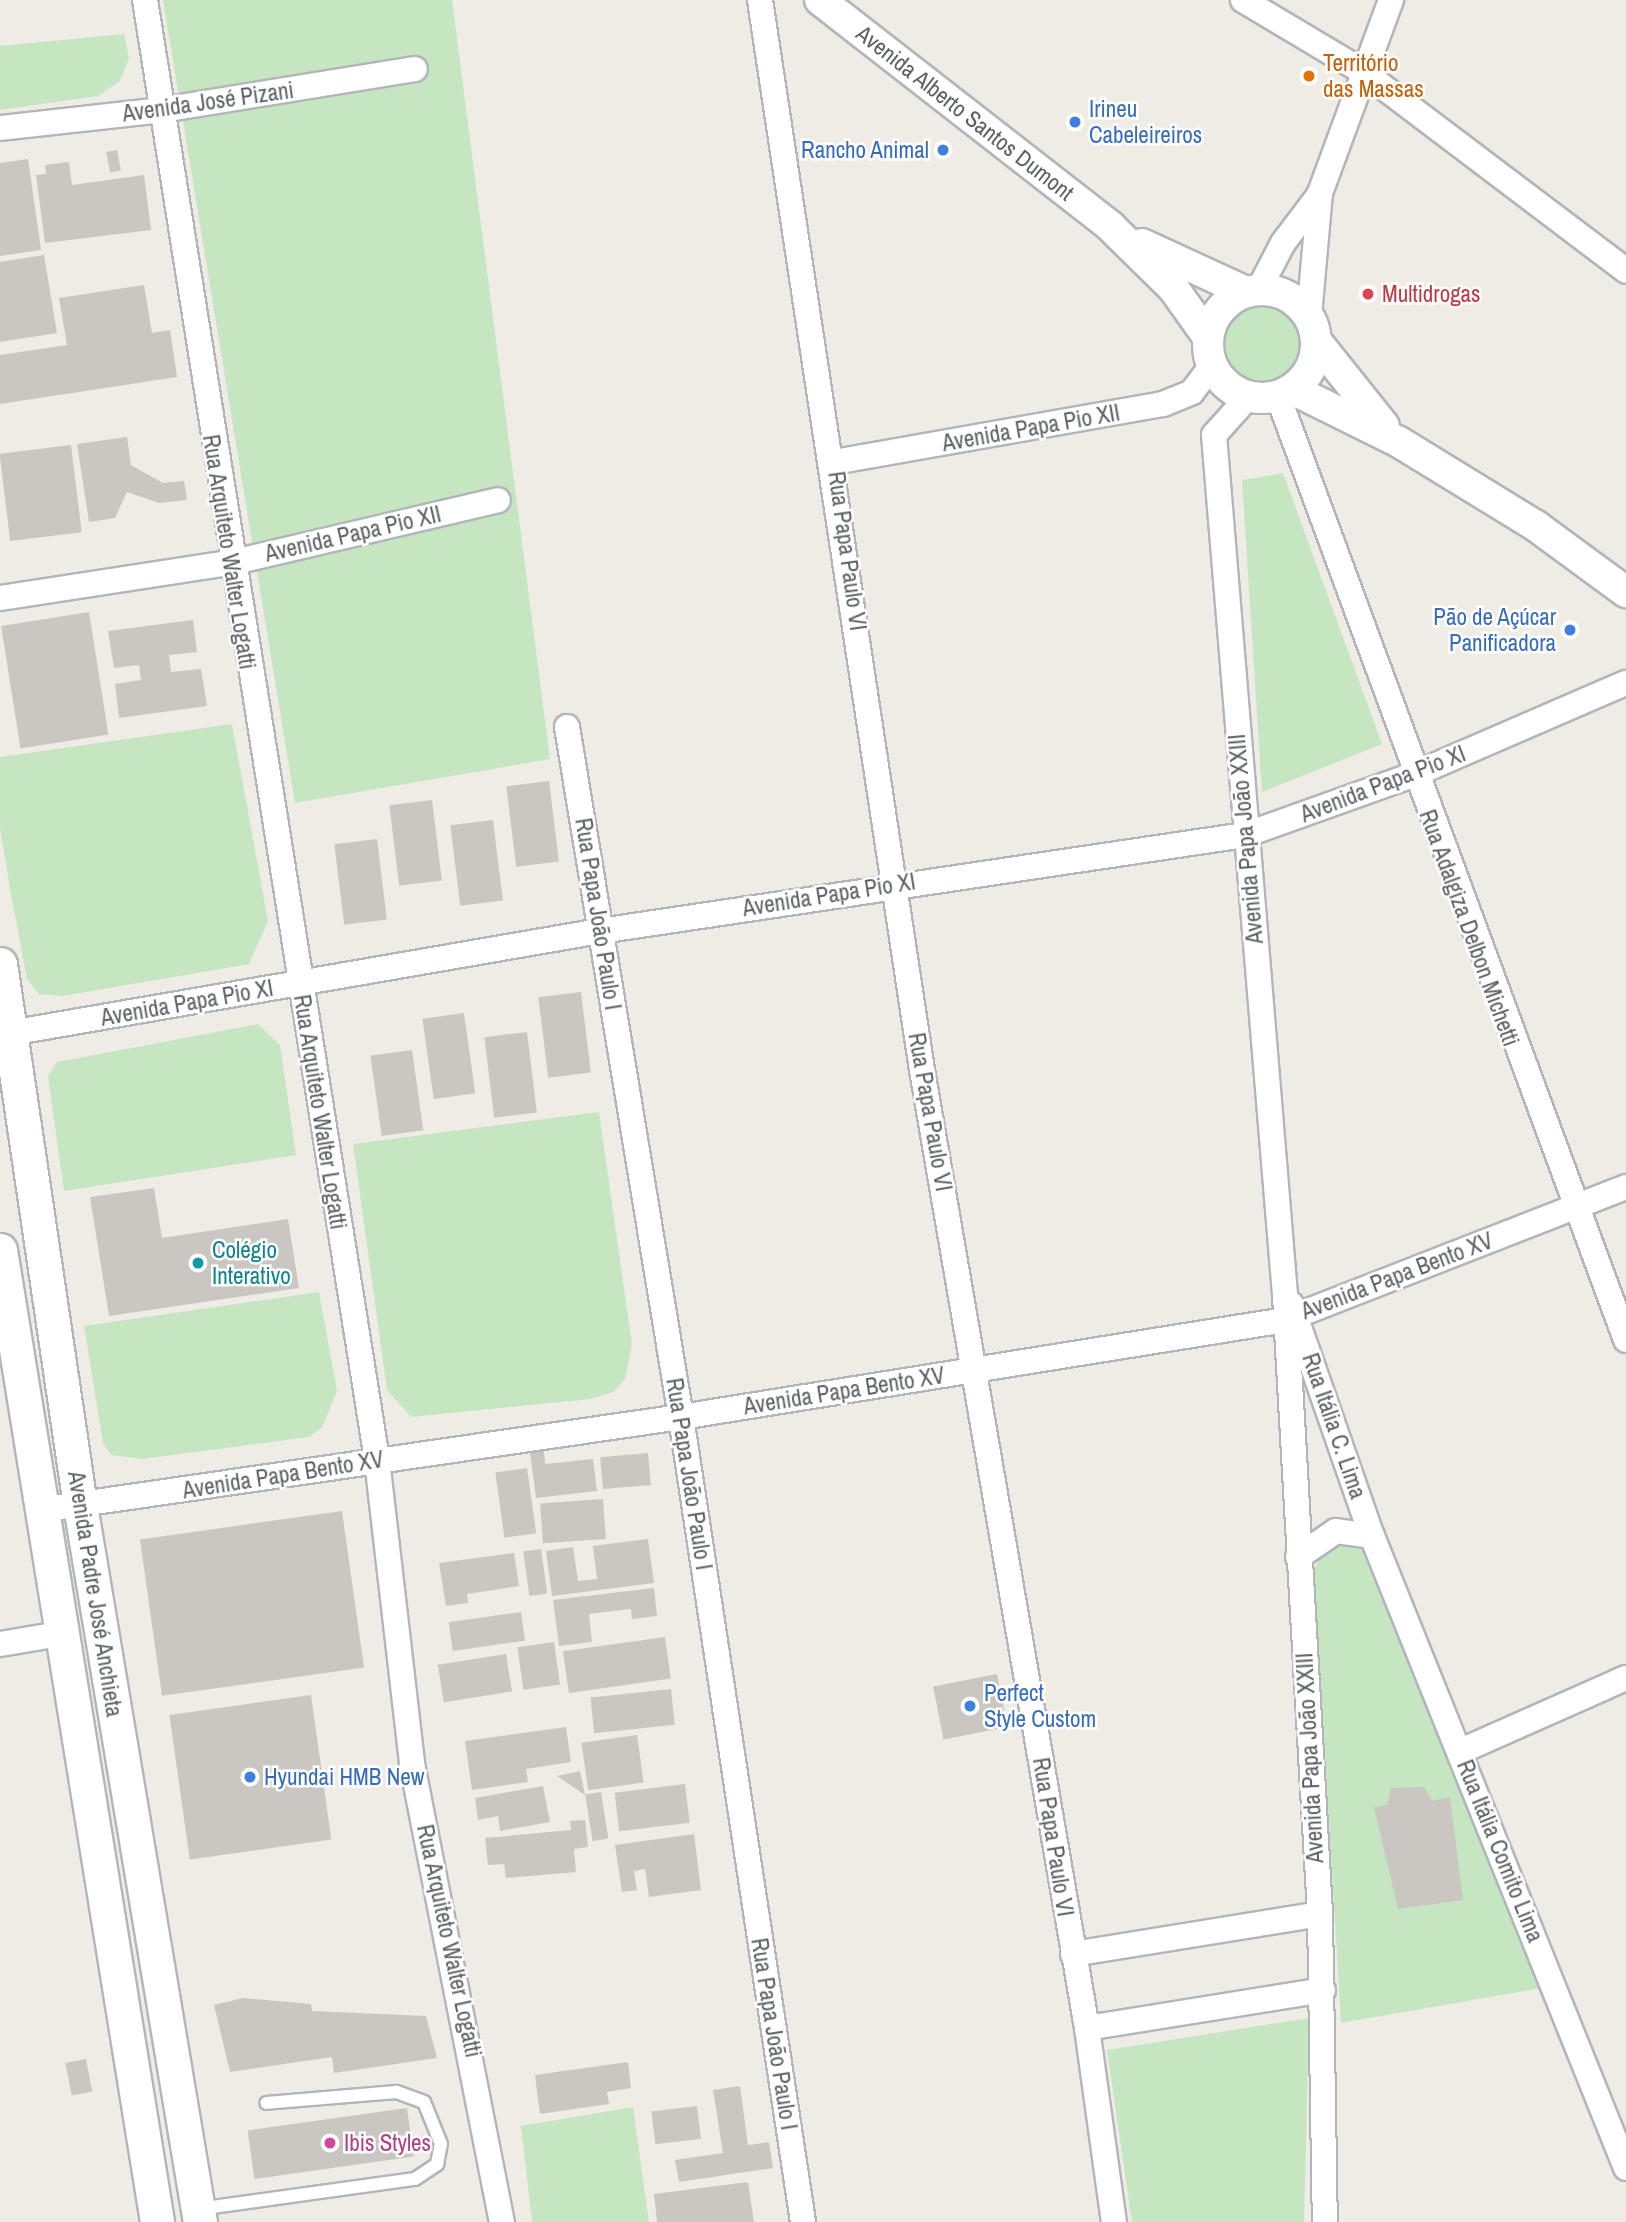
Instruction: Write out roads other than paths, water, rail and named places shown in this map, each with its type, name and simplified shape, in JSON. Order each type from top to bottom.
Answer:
[{"type":"main road","name":"Avenida Padre José Anchieta","points":[[0,964],[80,1505],[199,2216]]},
{"type":"main road","name":"Avenida Padre José Anchieta","points":[[0,1250],[157,2222]]},
{"type":"street","name":"Rua Arquiteto Walter Logatti","points":[[145,0],[230,563],[377,1460],[412,1764],[502,2222]]},
{"type":"street","name":"Rua Papa Paulo VI","points":[[760,0],[834,462],[894,885],[1087,2028],[1114,2222]]},
{"type":"street","name":"Avenida Alberto Santos Dumont","points":[[820,0],[1110,226],[1174,289],[1210,351]]},
{"type":"street","points":[[1243,0],[1362,71],[1626,271]]},
{"type":"street","points":[[1273,394],[1314,361],[1313,329],[1321,193],[1362,71],[1391,0]]},
{"type":"street","name":"Avenida José Pizani","points":[[0,128],[163,110],[415,69]]},
{"type":"street","points":[[1321,193],[1283,243],[1253,291],[1221,309],[1210,351],[1273,394],[1399,442],[1536,526],[1626,592]]},
{"type":"street","name":"Avenida Alberto Santos Dumont","points":[[1110,226],[1192,271],[1253,291]]},
{"type":"street","points":[[1253,291],[1288,296],[1313,329],[1333,370],[1399,442]]},
{"type":"street","name":"Avenida Papa Pio XII","points":[[834,462],[1163,404],[1192,392],[1210,351]]},
{"type":"street","name":"Rua Adalgiza Delbon Michetti","points":[[1273,394],[1573,1208],[1626,1340]]},
{"type":"street","name":"Avenida Papa João XXIII","points":[[1273,394],[1214,435],[1245,835],[1289,1310],[1298,1557],[1320,1914],[1325,2222]]},
{"type":"street","name":"Avenida Papa Pio XII","points":[[0,598],[230,563],[498,500]]},
{"type":"street","name":"Avenida Papa Pio XI","points":[[10,1033],[600,931],[894,885],[1245,835],[1413,775],[1626,683]]},
{"type":"street","name":"Rua Papa João Paulo I","points":[[568,727],[681,1417],[803,2222]]},
{"type":"street","name":"Avenida Papa Bento XV","points":[[40,1510],[681,1417],[976,1370],[1289,1310],[1626,1187]]},
{"type":"street","name":"Rua Itália C. Lima","points":[[1289,1310],[1372,1536]]},
{"type":"street","points":[[1298,1557],[1336,1531],[1372,1536]]},
{"type":"street","name":"Rua Itália Comito Lima","points":[[1372,1536],[1461,1751],[1626,2168]]},
{"type":"street","points":[[0,1644],[60,1634]]},
{"type":"street","points":[[1461,1751],[1626,1678]]},
{"type":"street","points":[[1073,1954],[1320,1914]]},
{"type":"street","points":[[1087,2028],[1323,1990]]},
{"type":"lane","points":[[199,2216],[415,2179],[437,2164],[441,2144],[433,2112],[414,2099],[396,2092],[266,2103]]},
{"type":"place","name":"Território das Massas","points":[[1309,76]]},
{"type":"place","name":"Irineu Cabeleireiros","points":[[1075,122]]},
{"type":"place","name":"Rancho Animal","points":[[943,150]]},
{"type":"place","name":"Multidrogas","points":[[1368,294]]},
{"type":"place","name":"Pão de Açúcar Panificadora","points":[[1570,630]]},
{"type":"place","name":"Colégio Interativo","points":[[198,1263]]},
{"type":"place","name":"Perfect Style Custom","points":[[970,1706]]},
{"type":"place","name":"Hyundai HMB New","points":[[250,1777]]},
{"type":"place","name":"Ibis Styles","points":[[330,2143]]}]
